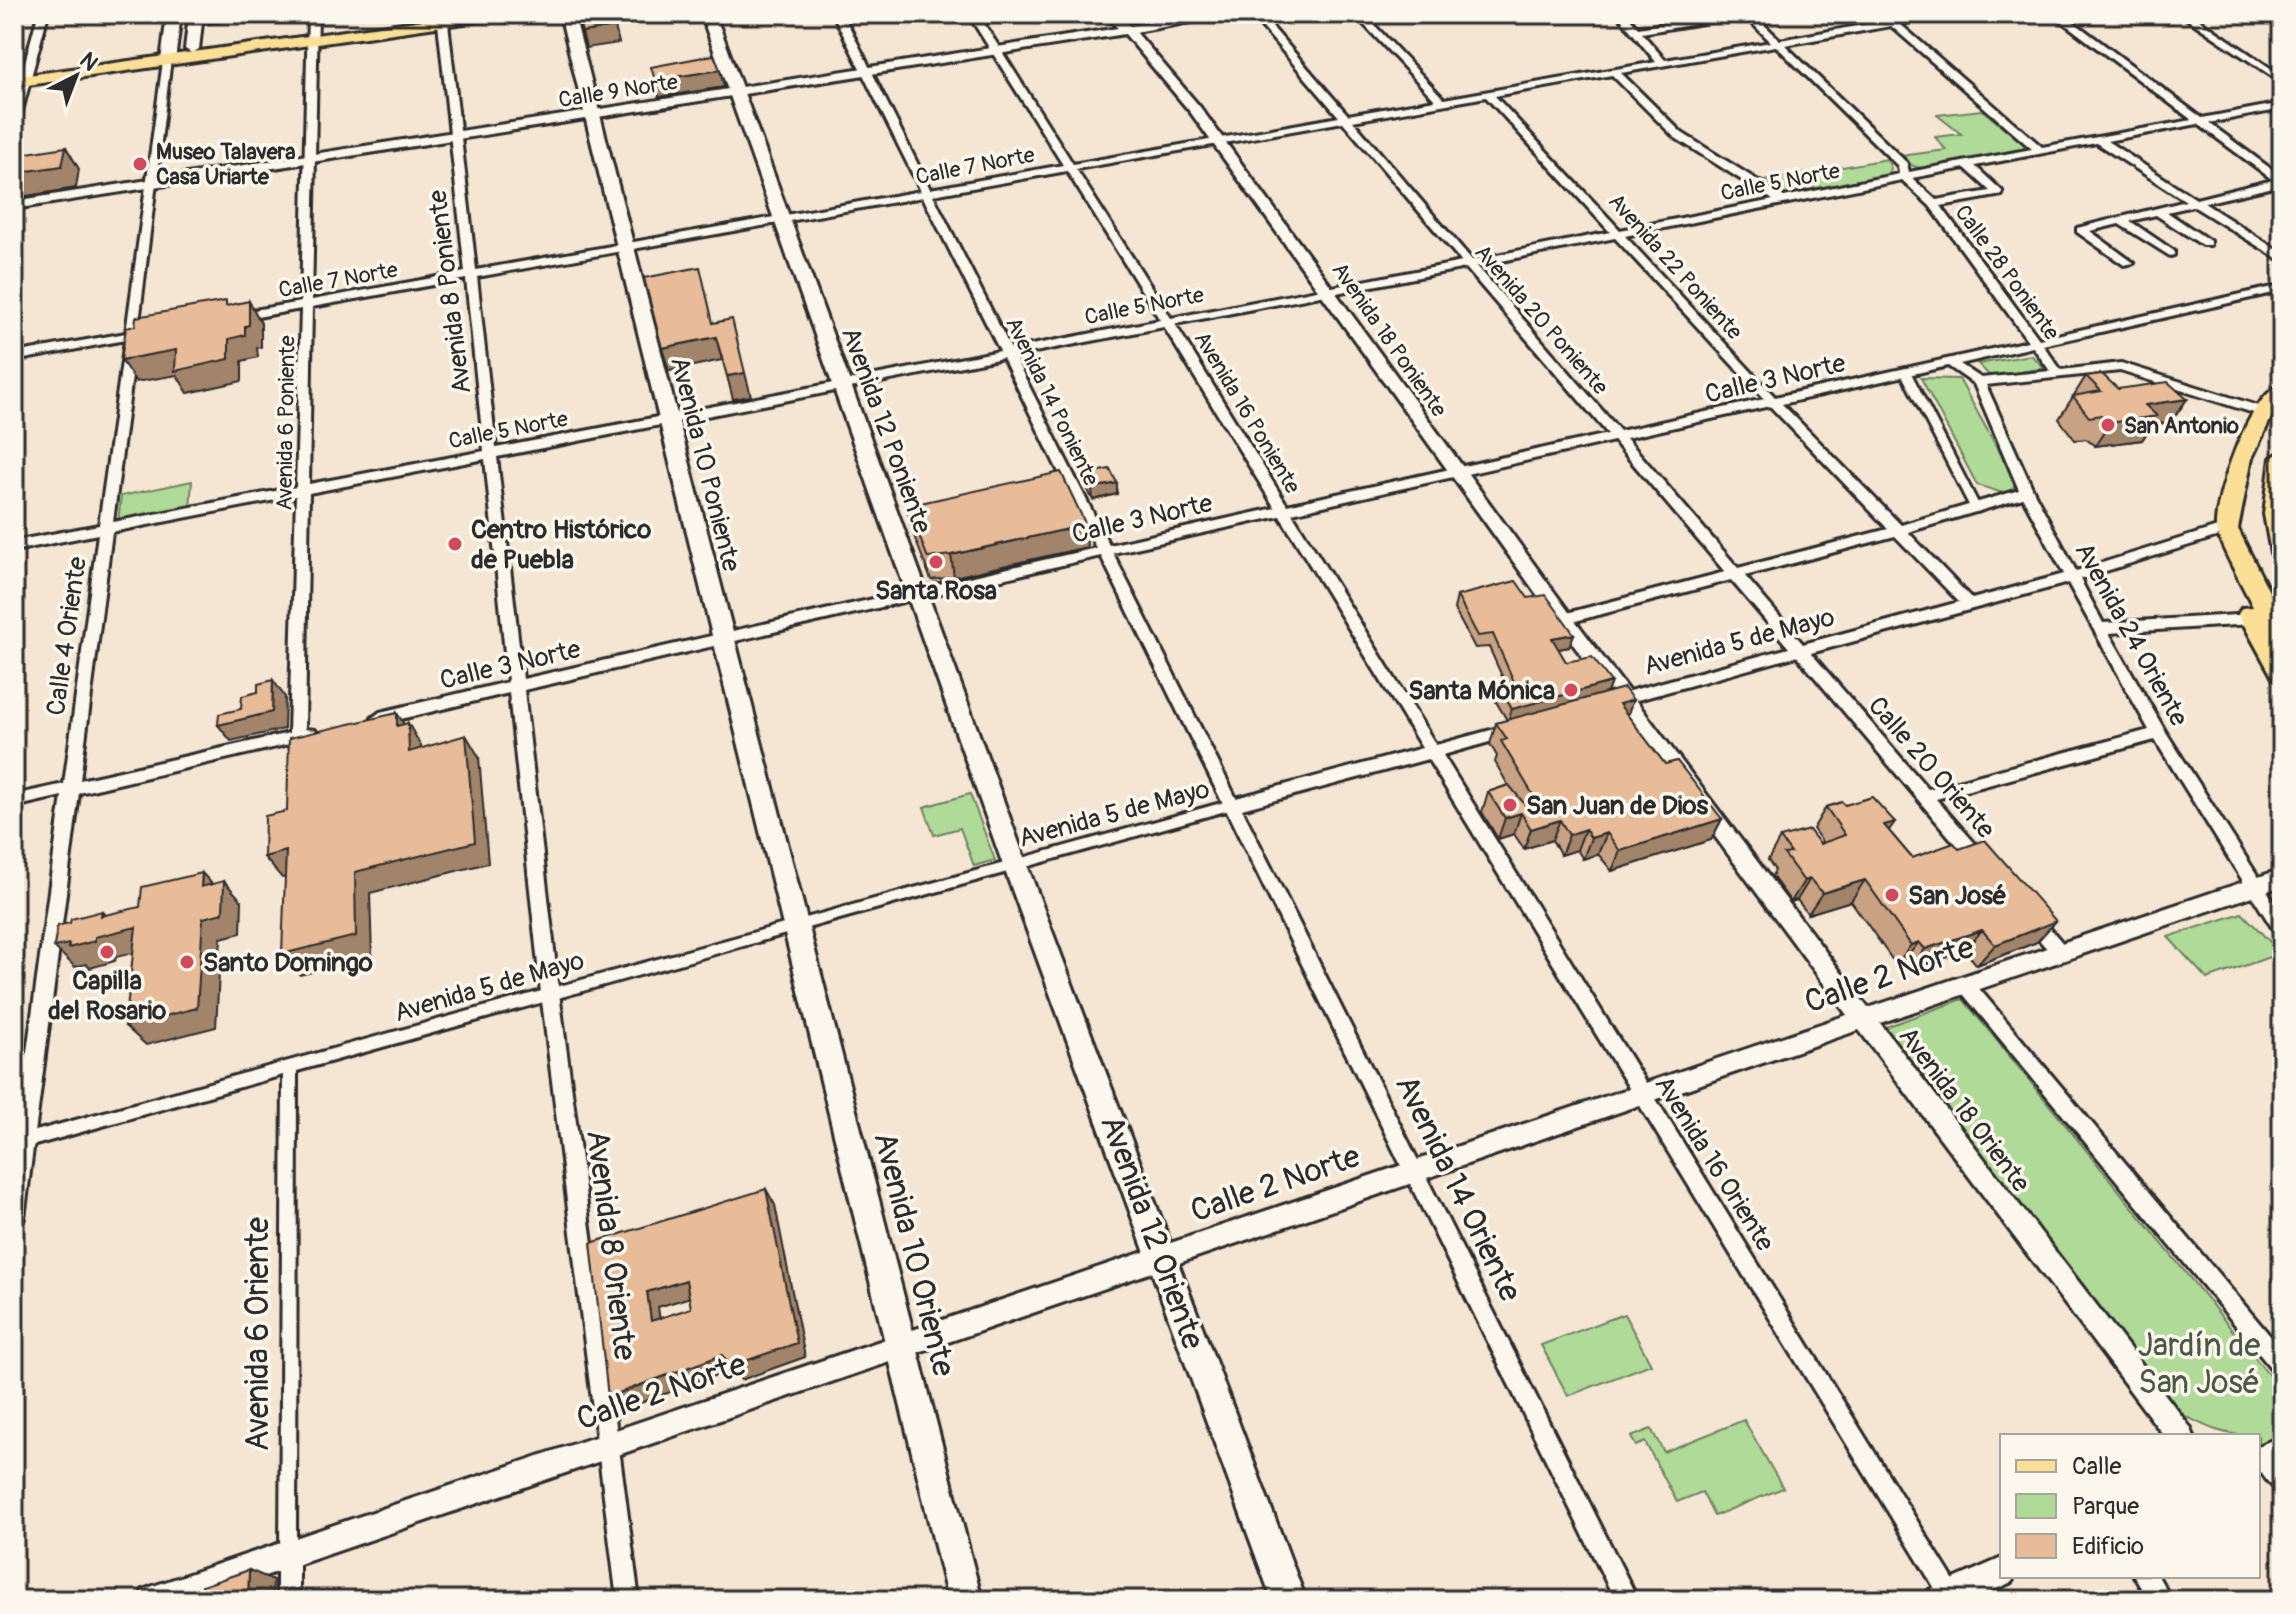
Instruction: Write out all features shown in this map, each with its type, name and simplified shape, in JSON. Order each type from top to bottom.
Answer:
[{"type":"main road","points":[[169,56],[192,49],[313,28],[499,14]]},
{"type":"main road","name":"Avenida 10 Poniente","points":[[567,14],[721,638],[796,926]]},
{"type":"main road","name":"Avenida 12 Poniente","points":[[708,14],[1015,865]]},
{"type":"main road","points":[[169,56],[173,18]]},
{"type":"main road","points":[[173,18],[181,28],[196,21]]},
{"type":"main road","points":[[192,49],[196,21]]},
{"type":"main road","points":[[20,77],[169,56],[313,28]]},
{"type":"main road","points":[[2282,391],[2264,412],[2241,458],[2227,529],[2241,590],[2282,672]]},
{"type":"main road","points":[[2282,458],[2282,553]]},
{"type":"main road","points":[[2227,529],[2275,628]]},
{"type":"main road","name":"Avenida 12 Oriente","points":[[1015,865],[1289,1600]]},
{"type":"main road","name":"Avenida 10 Oriente","points":[[796,926],[965,1600]]},
{"type":"street","points":[[14,122],[20,77],[43,14]]},
{"type":"street","name":"Avenida 14 Poniente","points":[[838,14],[1232,805]]},
{"type":"street","name":"Avenida 16 Poniente","points":[[973,14],[1167,321],[1432,753]]},
{"type":"street","name":"Avenida 18 Poniente","points":[[1110,14],[1182,103],[1323,290],[1622,698]]},
{"type":"street","name":"Calle 9 Norte","points":[[14,205],[1228,14]]},
{"type":"street","name":"Avenida 20 Poniente","points":[[1256,14],[1799,649]]},
{"type":"street","points":[[1359,14],[1442,102]]},
{"type":"street","points":[[1622,14],[1662,63]]},
{"type":"street","points":[[1636,31],[1746,14],[1903,165],[1905,177],[1934,204]]},
{"type":"street","points":[[1883,14],[2040,151]]},
{"type":"street","name":"Calle 7 Norte","points":[[219,320],[1944,14]]},
{"type":"street","points":[[2057,14],[2282,182]]},
{"type":"street","points":[[2185,14],[2282,80]]},
{"type":"street","name":"Avenida 8 Poniente","points":[[438,17],[455,136],[550,993]]},
{"type":"street","name":"Avenida 6 Poniente","points":[[297,737],[313,28]]},
{"type":"street","name":"Calle 4 Oriente","points":[[14,1218],[19,1143],[71,788],[169,56]]},
{"type":"street","points":[[1614,72],[1678,135],[1782,201]]},
{"type":"street","name":"Avenida 22 Poniente","points":[[1488,94],[1773,402],[1968,603]]},
{"type":"street","name":"Calle 5 Norte","points":[[14,546],[1967,164],[2282,106]]},
{"type":"street","points":[[2099,141],[2282,258]]},
{"type":"street","name":"Calle 28 Poniente","points":[[1967,164],[1998,193],[1934,204],[2057,372]]},
{"type":"street","points":[[2128,263],[2081,230],[2193,200],[2282,182]]},
{"type":"street","points":[[2156,210],[2206,243]]},
{"type":"street","points":[[2119,219],[2170,253]]},
{"type":"street","name":"Calle 3 Norte","points":[[370,721],[918,592],[2282,288]]},
{"type":"street","points":[[14,357],[160,331]]},
{"type":"street","points":[[1950,362],[1979,382],[2121,367],[2264,412]]},
{"type":"street","points":[[1906,373],[1976,509]]},
{"type":"street","name":"Avenida 24 Oriente","points":[[1979,382],[2027,492],[2099,628],[2159,733],[2282,929]]},
{"type":"street","points":[[1564,619],[1897,531],[2027,492]]},
{"type":"street","name":"Avenida 5 de Mayo","points":[[1589,708],[2071,577],[2227,529]]},
{"type":"street","points":[[2099,628],[2253,619]]},
{"type":"street","name":"Calle 20 Oriente","points":[[1799,649],[1994,877]]},
{"type":"street","name":"Avenida 18 Oriente","points":[[1622,698],[1862,1020],[2179,1434]]},
{"type":"street","name":"Avenida 5 de Mayo","points":[[19,1143],[550,993],[1532,724]]},
{"type":"street","points":[[14,801],[326,730]]},
{"type":"street","points":[[1924,796],[2159,733]]},
{"type":"street","name":"Avenida 16 Oriente","points":[[1432,753],[1948,1598]]},
{"type":"street","name":"Avenida 14 Oriente","points":[[1232,805],[1627,1600]]},
{"type":"street","name":"Calle 2 Norte","points":[[153,1600],[2282,877]]},
{"type":"street","points":[[2014,900],[2060,952]]},
{"type":"street","points":[[1965,984],[2282,1366]]},
{"type":"street","name":"Avenida 8 Oriente","points":[[550,993],[628,1600]]},
{"type":"street","name":"Avenida 6 Oriente","points":[[288,1600],[290,1068]]},
{"type":"street","points":[[2268,1456],[2282,1481]]},
{"type":"street","points":[[1948,1598],[2000,1573]]},
{"type":"street","points":[[2146,1578],[2161,1600]]},
{"type":"green space","points":[[1982,110],[2024,144],[2025,151],[1921,168],[1913,166],[1901,156],[1946,150],[1935,137],[1961,134],[1937,115]]},
{"type":"green space","points":[[1887,159],[1891,168],[1887,177],[1787,198],[1779,197],[1758,182]]},
{"type":"green space","points":[[2031,355],[2045,368],[1991,377],[1978,364]]},
{"type":"green space","points":[[1921,378],[1959,379],[2015,480],[2014,487],[2006,494],[1977,485]]},
{"type":"green space","points":[[192,481],[190,509],[118,524],[121,496]]},
{"type":"green space","points":[[970,794],[995,860],[974,866],[960,828],[934,835],[924,807]]},
{"type":"green space","points":[[2242,913],[2281,953],[2207,979],[2168,937]]},
{"type":"green space","name":"Jardín de San José","points":[[1963,999],[2282,1391],[2282,1430],[2269,1447],[2260,1445],[2260,1434],[2234,1434],[2214,1429],[2174,1410],[1883,1028]]},
{"type":"green space","points":[[1624,1314],[1651,1364],[1568,1396],[1541,1345]]},
{"type":"green space","points":[[1744,1420],[1783,1488],[1714,1516],[1702,1492],[1677,1502],[1645,1442],[1636,1446],[1631,1437],[1651,1429],[1664,1452]]},
{"type":"building","points":[[207,14],[240,14],[206,19]]},
{"type":"building","points":[[577,14],[611,14],[615,27],[582,32]]},
{"type":"building","points":[[714,55],[720,70],[655,80],[651,67]]},
{"type":"building","points":[[66,147],[62,166],[14,173],[14,155]]},
{"type":"building","points":[[700,267],[713,323],[732,319],[745,373],[727,376],[716,337],[662,348],[644,278]]},
{"type":"building","points":[[226,301],[226,306],[249,301],[249,325],[245,326],[245,335],[229,339],[229,359],[175,371],[176,350],[121,360],[126,328],[135,326],[136,317]]},
{"type":"building","points":[[2102,374],[2118,389],[2168,382],[2187,399],[2145,405],[2157,416],[2110,423],[2101,415],[2089,417],[2073,396],[2101,391],[2086,376]]},
{"type":"building","points":[[1110,469],[1117,483],[1092,488],[1086,474]]},
{"type":"building","points":[[1061,472],[1086,525],[928,558],[907,506]]},
{"type":"building","points":[[1516,581],[1528,598],[1546,595],[1574,634],[1552,638],[1566,662],[1592,657],[1611,682],[1512,709],[1499,687],[1515,684],[1493,634],[1478,636],[1457,596]]},
{"type":"building","points":[[273,680],[272,712],[218,725],[219,714],[241,709],[242,696],[258,692],[258,684]]},
{"type":"building","points":[[1624,688],[1633,700],[1619,704],[1665,764],[1677,761],[1722,819],[1620,851],[1607,833],[1591,838],[1585,829],[1569,835],[1560,820],[1531,829],[1521,813],[1505,818],[1488,792],[1509,785],[1526,806],[1536,800],[1501,741],[1507,739],[1496,723]]},
{"type":"building","points":[[397,713],[397,726],[408,723],[409,752],[466,735],[475,842],[355,872],[356,936],[282,954],[286,851],[264,857],[265,816],[287,811],[289,738]]},
{"type":"building","points":[[1872,797],[1895,822],[1884,825],[1912,858],[1954,843],[1959,849],[1985,840],[2056,921],[1995,945],[1982,930],[1925,949],[1919,942],[1911,945],[1865,880],[1822,893],[1810,879],[1804,881],[1784,854],[1791,853],[1780,838],[1809,830],[1820,844],[1845,835],[1826,807]]},
{"type":"building","points":[[202,873],[201,887],[224,881],[223,913],[203,918],[197,1008],[125,1026],[136,927],[95,937],[95,941],[68,948],[69,944],[54,947],[57,926],[102,911],[101,916],[140,907],[142,887]]},
{"type":"building","points":[[766,1189],[797,1343],[731,1366],[722,1355],[608,1397],[591,1243]],"holes":[[[686,1280],[691,1308],[651,1321],[647,1292]]]},
{"type":"building","points":[[249,1570],[248,1600],[201,1600],[202,1586]]},
{"type":"tunnel","points":[[2275,628],[2282,640]]},
{"type":"place","name":"Museo Talavera Casa Uriarte","points":[[140,164]]},
{"type":"place","name":"San Antonio","points":[[2108,425]]},
{"type":"place","name":"Centro Histórico de Puebla","points":[[455,544]]},
{"type":"place","name":"Santa Rosa","points":[[936,562]]},
{"type":"place","name":"Santa Mónica","points":[[1571,690]]},
{"type":"place","name":"San Juan de Dios","points":[[1510,805]]},
{"type":"place","name":"San José","points":[[1892,895]]},
{"type":"place","name":"Capilla del Rosario","points":[[107,952]]},
{"type":"place","name":"Santo Domingo","points":[[187,962]]}]
